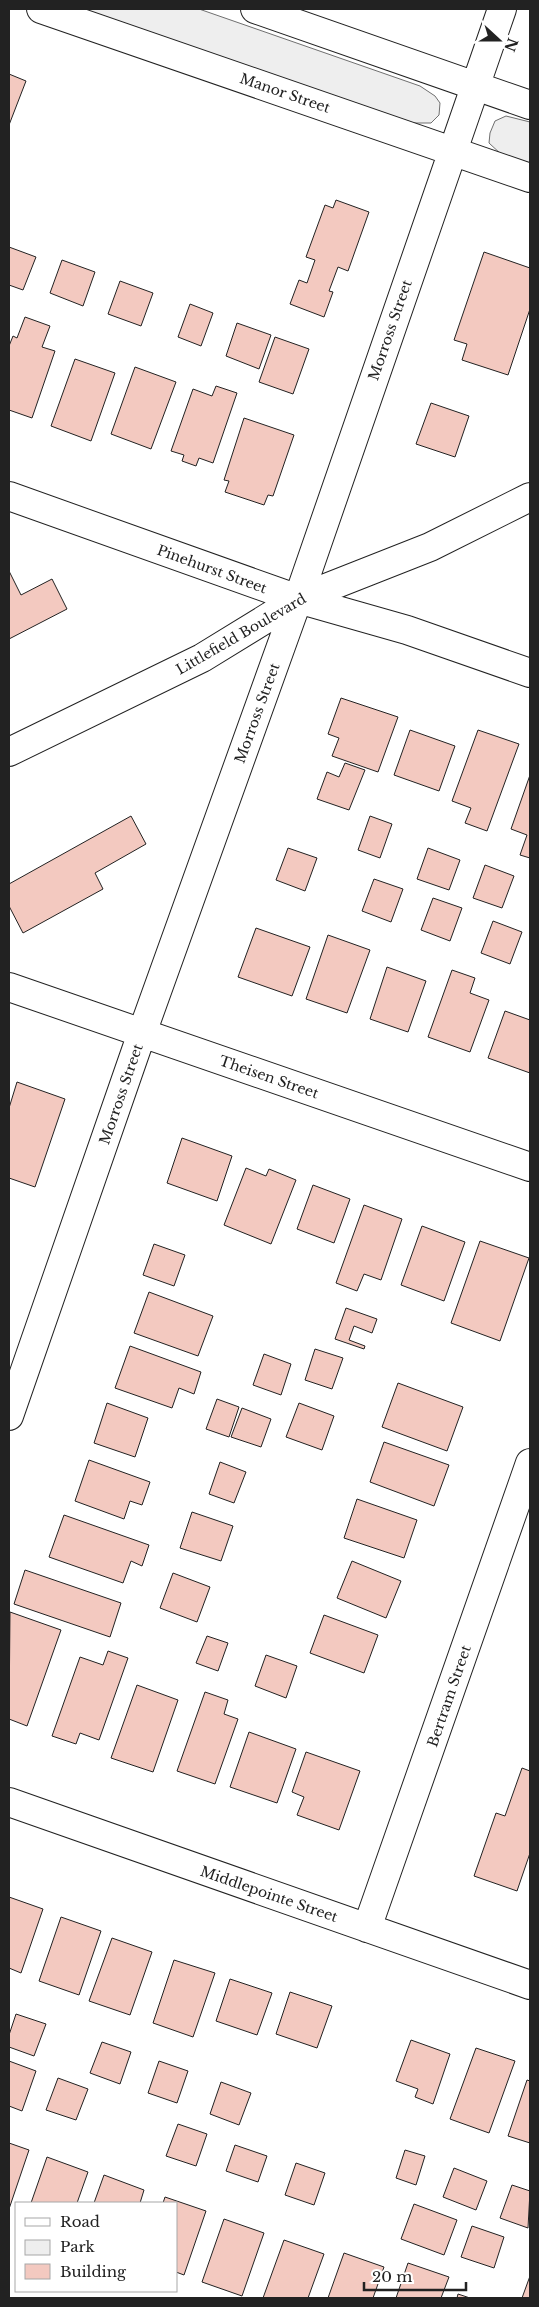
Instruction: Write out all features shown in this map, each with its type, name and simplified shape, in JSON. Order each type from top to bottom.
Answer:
[{"type":"street","name":"Manor Street","points":[[41,9],[530,178]]},
{"type":"street","points":[[255,9],[530,105]]},
{"type":"street","name":"Morross Street","points":[[9,1416],[142,1033],[298,599],[502,9]]},
{"type":"street","name":"Pinehurst Street","points":[[9,496],[298,599],[407,630],[530,673]]},
{"type":"street","name":"Littlefield Boulevard","points":[[9,752],[202,658],[298,599],[430,547],[530,497]]},
{"type":"street","name":"Theisen Street","points":[[9,987],[530,1167]]},
{"type":"street","name":"Bertram Street","points":[[368,1928],[530,1463]]},
{"type":"street","name":"Middlepointe Street","points":[[9,1802],[530,1985]]},
{"type":"green space","points":[[82,9],[199,9],[420,86],[435,96],[440,103],[439,115],[431,123],[410,123]]},
{"type":"green space","points":[[506,116],[530,122],[530,164],[502,155],[489,143],[490,133],[495,121]]},
{"type":"building","points":[[9,74],[26,81],[9,125]]},
{"type":"building","points":[[336,200],[369,212],[348,271],[338,267],[329,291],[333,292],[324,317],[290,304],[299,280],[307,283],[315,260],[306,257],[325,205],[333,208]]},
{"type":"building","points":[[9,247],[36,257],[23,290],[9,285]]},
{"type":"building","points":[[484,252],[530,268],[530,309],[508,375],[462,360],[467,344],[454,340]]},
{"type":"building","points":[[62,260],[95,272],[83,306],[50,293]]},
{"type":"building","points":[[120,281],[153,293],[141,326],[108,314]]},
{"type":"building","points":[[190,304],[213,313],[201,346],[178,337]]},
{"type":"building","points":[[25,317],[50,326],[42,347],[55,351],[32,418],[9,410],[9,346],[13,336],[17,338]]},
{"type":"building","points":[[237,323],[271,335],[259,369],[226,356]]},
{"type":"building","points":[[275,337],[309,349],[293,394],[259,382]]},
{"type":"building","points":[[75,359],[115,373],[91,441],[51,426]]},
{"type":"building","points":[[135,367],[176,382],[151,449],[111,434]]},
{"type":"building","points":[[216,386],[237,393],[213,463],[199,458],[196,466],[182,461],[184,455],[171,451],[193,389],[212,396]]},
{"type":"building","points":[[431,403],[469,416],[455,457],[416,444]]},
{"type":"building","points":[[244,418],[294,435],[273,496],[268,495],[264,505],[225,492],[229,481],[224,480]]},
{"type":"building","points":[[9,571],[21,595],[52,579],[67,609],[9,639]]},
{"type":"building","points":[[341,698],[398,717],[378,772],[332,756],[339,738],[328,734]]},
{"type":"building","points":[[410,730],[455,746],[439,791],[394,775]]},
{"type":"building","points":[[478,730],[519,744],[487,831],[465,823],[471,808],[452,801]]},
{"type":"building","points":[[345,763],[365,770],[349,810],[317,799],[327,772],[339,777]]},
{"type":"building","points":[[530,775],[530,858],[520,855],[527,835],[511,829]]},
{"type":"building","points":[[131,816],[146,844],[95,873],[103,889],[23,933],[9,906],[9,884]]},
{"type":"building","points":[[370,816],[392,824],[380,858],[358,850]]},
{"type":"building","points":[[288,848],[317,858],[305,891],[276,880]]},
{"type":"building","points":[[428,848],[460,860],[449,890],[417,879]]},
{"type":"building","points":[[485,865],[514,876],[502,908],[473,898]]},
{"type":"building","points":[[374,879],[403,889],[391,922],[362,911]]},
{"type":"building","points":[[433,898],[462,908],[450,941],[421,930]]},
{"type":"building","points":[[493,921],[522,932],[510,964],[481,953]]},
{"type":"building","points":[[256,928],[310,947],[292,996],[238,977]]},
{"type":"building","points":[[328,935],[370,950],[347,1013],[306,999]]},
{"type":"building","points":[[387,967],[426,981],[408,1032],[370,1019]]},
{"type":"building","points":[[452,970],[475,978],[470,993],[489,1000],[470,1052],[428,1037]]},
{"type":"building","points":[[505,1011],[530,1020],[530,1073],[488,1058]]},
{"type":"building","points":[[17,1082],[65,1099],[35,1187],[9,1178],[9,1108]]},
{"type":"building","points":[[182,1138],[232,1156],[217,1201],[167,1183]]},
{"type":"building","points":[[246,1168],[266,1176],[269,1169],[296,1180],[271,1244],[224,1225]]},
{"type":"building","points":[[313,1185],[350,1199],[334,1243],[297,1229]]},
{"type":"building","points":[[364,1205],[402,1219],[381,1280],[364,1274],[357,1291],[336,1283]]},
{"type":"building","points":[[422,1226],[465,1242],[444,1301],[401,1285]]},
{"type":"building","points":[[480,1241],[529,1258],[500,1341],[451,1323]]},
{"type":"building","points":[[154,1244],[185,1255],[174,1286],[143,1275]]},
{"type":"building","points":[[149,1292],[213,1316],[198,1356],[134,1333]]},
{"type":"building","points":[[346,1308],[377,1319],[372,1333],[354,1326],[349,1340],[365,1346],[364,1349],[335,1339]]},
{"type":"building","points":[[130,1346],[201,1372],[194,1394],[179,1388],[172,1408],[115,1388]]},
{"type":"building","points":[[315,1349],[343,1358],[332,1389],[305,1380]]},
{"type":"building","points":[[264,1354],[291,1364],[281,1395],[253,1385]]},
{"type":"building","points":[[398,1383],[463,1407],[447,1451],[382,1427]]},
{"type":"building","points":[[217,1399],[239,1407],[229,1437],[206,1429]]},
{"type":"building","points":[[107,1403],[148,1418],[135,1457],[94,1443]]},
{"type":"building","points":[[299,1403],[334,1416],[322,1450],[286,1437]]},
{"type":"building","points":[[242,1408],[271,1419],[261,1447],[231,1437]]},
{"type":"building","points":[[384,1442],[449,1465],[434,1506],[370,1482]]},
{"type":"building","points":[[89,1460],[150,1482],[142,1505],[130,1501],[124,1519],[75,1501]]},
{"type":"building","points":[[220,1462],[246,1472],[234,1503],[209,1494]]},
{"type":"building","points":[[357,1499],[417,1520],[404,1558],[344,1538]]},
{"type":"building","points":[[192,1512],[233,1526],[221,1561],[180,1548]]},
{"type":"building","points":[[64,1515],[149,1545],[142,1566],[131,1561],[123,1583],[49,1557]]},
{"type":"building","points":[[352,1561],[401,1581],[386,1618],[337,1598]]},
{"type":"building","points":[[25,1570],[121,1603],[110,1637],[14,1604]]},
{"type":"building","points":[[173,1573],[210,1587],[197,1622],[160,1608]]},
{"type":"building","points":[[10,1612],[61,1630],[27,1726],[9,1719]]},
{"type":"building","points":[[324,1615],[378,1635],[364,1673],[310,1653]]},
{"type":"building","points":[[207,1636],[228,1643],[218,1671],[196,1663]]},
{"type":"building","points":[[108,1651],[128,1658],[99,1740],[80,1733],[76,1744],[52,1736],[80,1657],[103,1665]]},
{"type":"building","points":[[266,1655],[297,1666],[286,1698],[255,1686]]},
{"type":"building","points":[[137,1685],[178,1700],[153,1772],[111,1758]]},
{"type":"building","points":[[205,1692],[228,1700],[224,1714],[238,1719],[215,1784],[177,1771]]},
{"type":"building","points":[[249,1732],[296,1749],[277,1803],[230,1787]]},
{"type":"building","points":[[306,1752],[360,1771],[339,1830],[297,1815],[304,1797],[292,1792]]},
{"type":"building","points":[[522,1768],[530,1771],[530,1853],[517,1891],[474,1876],[496,1813],[505,1816]]},
{"type":"building","points":[[9,1897],[43,1909],[21,1973],[9,1968]]},
{"type":"building","points":[[61,1917],[101,1931],[79,1995],[39,1981]]},
{"type":"building","points":[[112,1938],[152,1952],[130,2015],[89,2001]]},
{"type":"building","points":[[174,1960],[215,1973],[193,2037],[153,2023]]},
{"type":"building","points":[[230,1979],[272,1993],[257,2035],[216,2021]]},
{"type":"building","points":[[290,1992],[332,2006],[317,2048],[276,2034]]},
{"type":"building","points":[[16,2014],[46,2024],[34,2056],[9,2047],[9,2035]]},
{"type":"building","points":[[411,2040],[450,2054],[433,2104],[415,2097],[418,2089],[396,2081]]},
{"type":"building","points":[[102,2042],[131,2052],[120,2084],[90,2073]]},
{"type":"building","points":[[476,2048],[515,2061],[489,2133],[450,2119]]},
{"type":"building","points":[[9,2061],[36,2071],[22,2111],[9,2106]]},
{"type":"building","points":[[159,2061],[188,2071],[177,2103],[148,2093]]},
{"type":"building","points":[[58,2078],[88,2089],[76,2120],[46,2110]]},
{"type":"building","points":[[527,2080],[530,2081],[530,2143],[508,2136]]},
{"type":"building","points":[[221,2082],[251,2093],[239,2125],[210,2114]]},
{"type":"building","points":[[178,2124],[207,2134],[196,2166],[166,2156]]},
{"type":"building","points":[[9,2143],[29,2150],[9,2209]]},
{"type":"building","points":[[235,2145],[267,2156],[258,2182],[226,2171]]},
{"type":"building","points":[[405,2150],[425,2156],[416,2185],[396,2178]]},
{"type":"building","points":[[47,2157],[88,2172],[77,2202],[31,2202]]},
{"type":"building","points":[[296,2163],[325,2173],[314,2205],[285,2195]]},
{"type":"building","points":[[454,2168],[487,2181],[476,2210],[443,2197]]},
{"type":"building","points":[[104,2175],[144,2190],[140,2202],[94,2202]]},
{"type":"building","points":[[512,2185],[530,2191],[528,2228],[500,2218]]},
{"type":"building","points":[[165,2197],[206,2211],[184,2275],[178,2273],[178,2202],[163,2202]]},
{"type":"building","points":[[414,2204],[457,2220],[444,2255],[401,2239]]},
{"type":"building","points":[[224,2219],[264,2233],[242,2296],[202,2282]]},
{"type":"building","points":[[472,2226],[504,2237],[494,2268],[461,2257]]},
{"type":"building","points":[[284,2240],[324,2254],[308,2298],[263,2298]]},
{"type":"building","points":[[344,2253],[384,2267],[373,2298],[328,2298]]},
{"type":"building","points":[[408,2263],[449,2277],[441,2298],[396,2298]]},
{"type":"building","points":[[530,2276],[530,2298],[522,2298]]},
{"type":"building","points":[[458,2294],[470,2298],[457,2298]]}]
